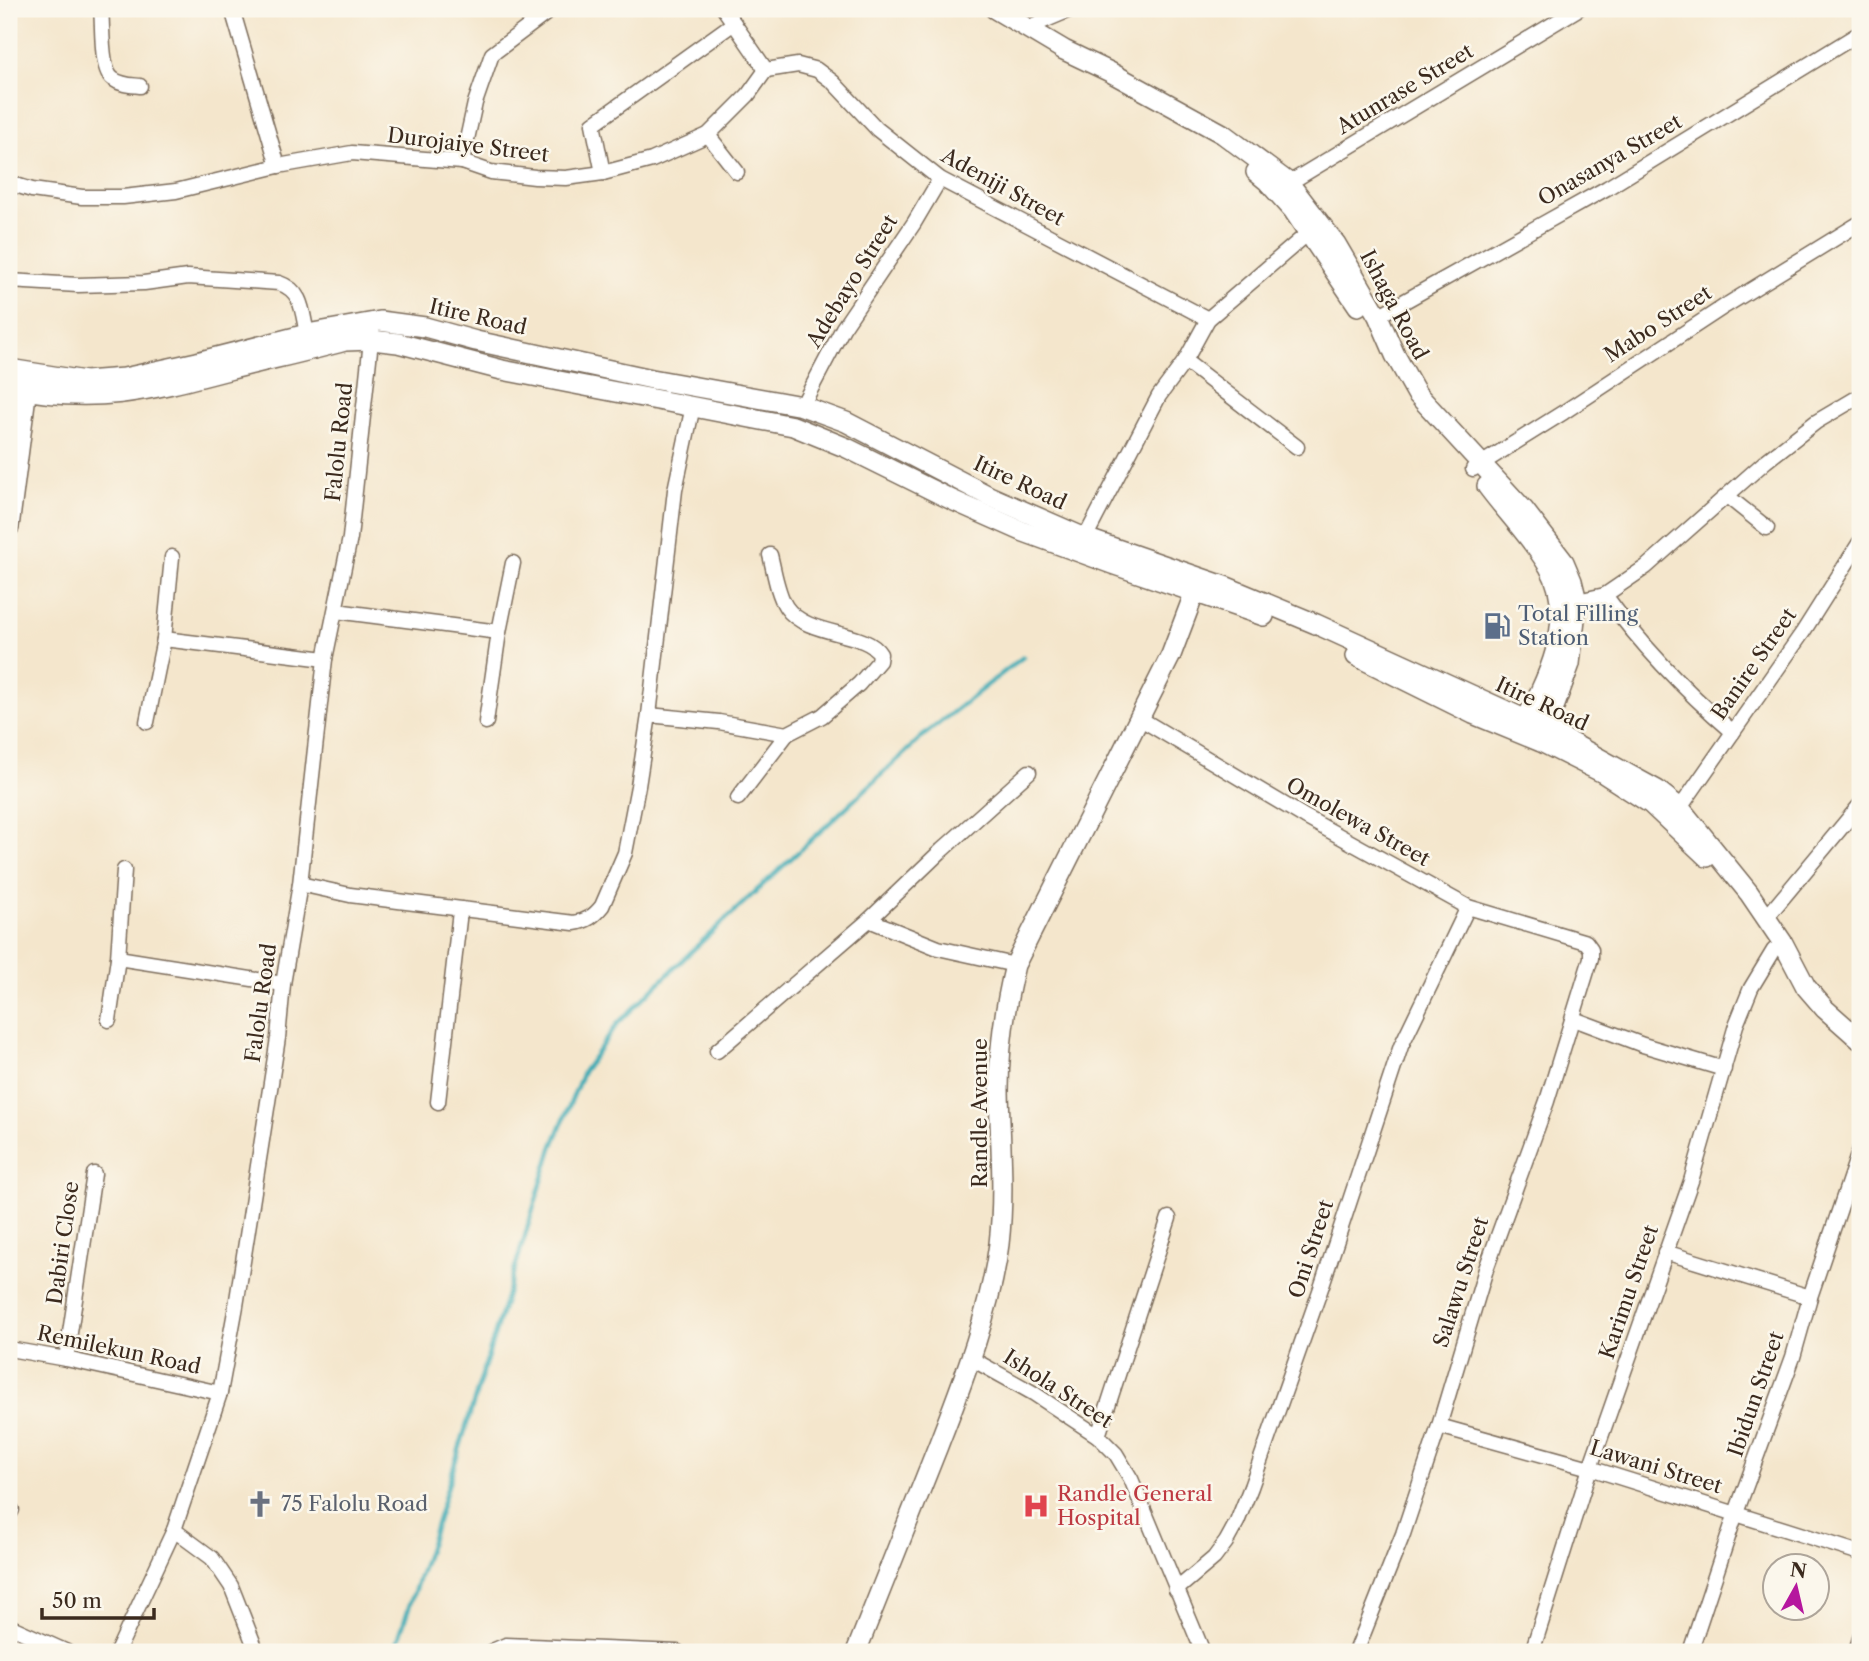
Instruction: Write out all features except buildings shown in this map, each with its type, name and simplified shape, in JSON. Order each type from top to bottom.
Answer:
[{"type":"main road","name":"Ishaga Road","points":[[982,9],[1017,37],[1195,131],[1236,158],[1267,181],[1315,231],[1335,244],[1378,316],[1395,355],[1417,394],[1477,467],[1550,569],[1561,602],[1560,634],[1541,692],[1523,726]]},
{"type":"main road","name":"Ishaga Road","points":[[995,9],[1064,50],[1201,120],[1289,183],[1412,402],[1524,510],[1564,562],[1577,601],[1570,664],[1544,735]]},
{"type":"main road","name":"Itire Road","points":[[15,381],[124,378],[307,334],[425,327],[476,341],[652,379],[802,406],[846,422],[989,496],[1314,636],[1473,714],[1523,726],[1657,790],[1680,808],[1749,893],[1783,943],[1806,987],[1825,1009],[1860,1040]]},
{"type":"main road","name":"Itire Road","points":[[15,381],[94,396],[141,392],[345,341],[372,331],[398,343],[502,370],[793,426],[847,447],[952,500],[1024,532],[1098,560],[1198,585]]},
{"type":"main road","points":[[9,527],[15,381]]},
{"type":"main road","name":"Randle Avenue","points":[[856,1652],[950,1413],[989,1296],[999,1244],[1002,1197],[999,1088],[1002,1038],[1006,1000],[1015,965],[1171,655],[1198,585]]},
{"type":"main road","name":"Itire Road","points":[[1544,735],[1651,804],[1706,856],[1774,950],[1798,996],[1837,1038],[1860,1055]]},
{"type":"street","points":[[101,9],[104,64],[110,78],[122,84],[140,86]]},
{"type":"street","points":[[232,9],[278,166]]},
{"type":"street","points":[[462,162],[475,103],[492,54],[552,9]]},
{"type":"street","points":[[724,9],[766,70]]},
{"type":"street","points":[[1027,27],[1072,9]]},
{"type":"street","name":"Atunrase Street","points":[[1289,183],[1578,9]]},
{"type":"street","points":[[603,173],[593,124],[734,23]]},
{"type":"street","name":"Onasanya Street","points":[[1378,316],[1607,188],[1860,33]]},
{"type":"street","name":"Adeniji Street","points":[[766,70],[798,65],[817,70],[833,82],[877,129],[940,179],[1208,319]]},
{"type":"street","name":"Durojaiye Street","points":[[9,183],[32,190],[82,197],[124,197],[176,191],[278,166],[352,153],[462,162],[491,172],[535,177],[566,178],[603,173],[652,160],[708,135],[748,94],[766,70]]},
{"type":"street","points":[[708,135],[737,172]]},
{"type":"street","name":"Adebayo Street","points":[[802,406],[843,328],[914,223],[940,179]]},
{"type":"street","name":"Mabo Street","points":[[1477,467],[1682,333],[1860,223]]},
{"type":"street","points":[[1085,538],[1160,396],[1185,361],[1208,319],[1315,231]]},
{"type":"street","points":[[9,281],[99,285],[188,277],[279,283],[290,287],[299,298],[307,334]]},
{"type":"street","name":"Falolu Road","points":[[117,1652],[174,1530],[220,1393],[278,1038],[283,984],[300,884],[325,659],[350,538],[372,331]]},
{"type":"street","points":[[1185,361],[1297,447]]},
{"type":"street","points":[[1577,601],[1605,595],[1646,567],[1766,461],[1816,422],[1860,396]]},
{"type":"street","points":[[300,884],[350,895],[460,911],[574,923],[590,919],[602,906],[625,853],[649,715],[675,490],[693,406]]},
{"type":"street","points":[[1727,496],[1767,528]]},
{"type":"street","name":"Banire Street","points":[[1680,808],[1803,632],[1860,542]]},
{"type":"street","points":[[738,797],[786,734],[822,716],[859,684],[879,662],[880,654],[875,648],[813,627],[786,607],[770,555]]},
{"type":"street","points":[[147,722],[164,639],[172,557]]},
{"type":"street","points":[[486,722],[499,632],[513,563]]},
{"type":"street","points":[[1605,595],[1634,635],[1671,676],[1733,732]]},
{"type":"street","points":[[336,611],[499,632]]},
{"type":"street","points":[[164,639],[325,659]]},
{"type":"street","points":[[649,715],[786,734]]},
{"type":"street","name":"Omolewa Street","points":[[1139,718],[1305,817],[1468,907],[1569,936]]},
{"type":"street","points":[[717,1051],[869,920],[1029,772]]},
{"type":"street","points":[[1766,918],[1860,805]]},
{"type":"street","points":[[109,1020],[118,958],[124,870]]},
{"type":"street","name":"Oni Street","points":[[1176,1590],[1214,1558],[1237,1522],[1321,1288],[1401,1046],[1468,907]]},
{"type":"street","points":[[439,1102],[460,911]]},
{"type":"street","points":[[869,920],[938,948],[1015,965]]},
{"type":"street","name":"Salawu Street","points":[[1356,1652],[1403,1534],[1486,1269],[1574,1019],[1592,953],[1586,942],[1569,936]]},
{"type":"street","name":"Karimu Street","points":[[1532,1652],[1590,1468],[1691,1181],[1736,1025],[1751,988],[1774,950]]},
{"type":"street","points":[[118,958],[283,984]]},
{"type":"street","points":[[1574,1019],[1643,1045],[1724,1069]]},
{"type":"street","name":"Ibidun Street","points":[[1690,1652],[1736,1513],[1793,1357],[1810,1297],[1860,1149]]},
{"type":"street","name":"Dabiri Close","points":[[66,1359],[94,1174]]},
{"type":"street","points":[[1098,1436],[1170,1218]]},
{"type":"street","points":[[1665,1252],[1810,1297]]},
{"type":"street","name":"Remilekun Road","points":[[9,1349],[220,1393]]},
{"type":"street","name":"Ishola Street","points":[[970,1358],[1033,1393],[1098,1436],[1116,1454],[1131,1479],[1203,1652]]},
{"type":"street","name":"Lawani Street","points":[[1439,1426],[1590,1468],[1860,1553]]},
{"type":"street","points":[[174,1530],[212,1558],[231,1586],[257,1652]]},
{"type":"street","points":[[9,1626],[67,1652]]},
{"type":"street","points":[[1856,1652],[1860,1638]]},
{"type":"street","points":[[490,1652],[506,1645],[678,1652]]},
{"type":"waterway","points":[[394,1652],[552,1148],[583,1072],[618,1023],[696,947],[924,735],[1023,657]]},
{"type":"place","name":"Total Filling Station","points":[[1497,626]]},
{"type":"place","name":"75 Falolu Road","points":[[260,1504]]},
{"type":"place","name":"Randle General Hospital","points":[[1036,1506]]}]
